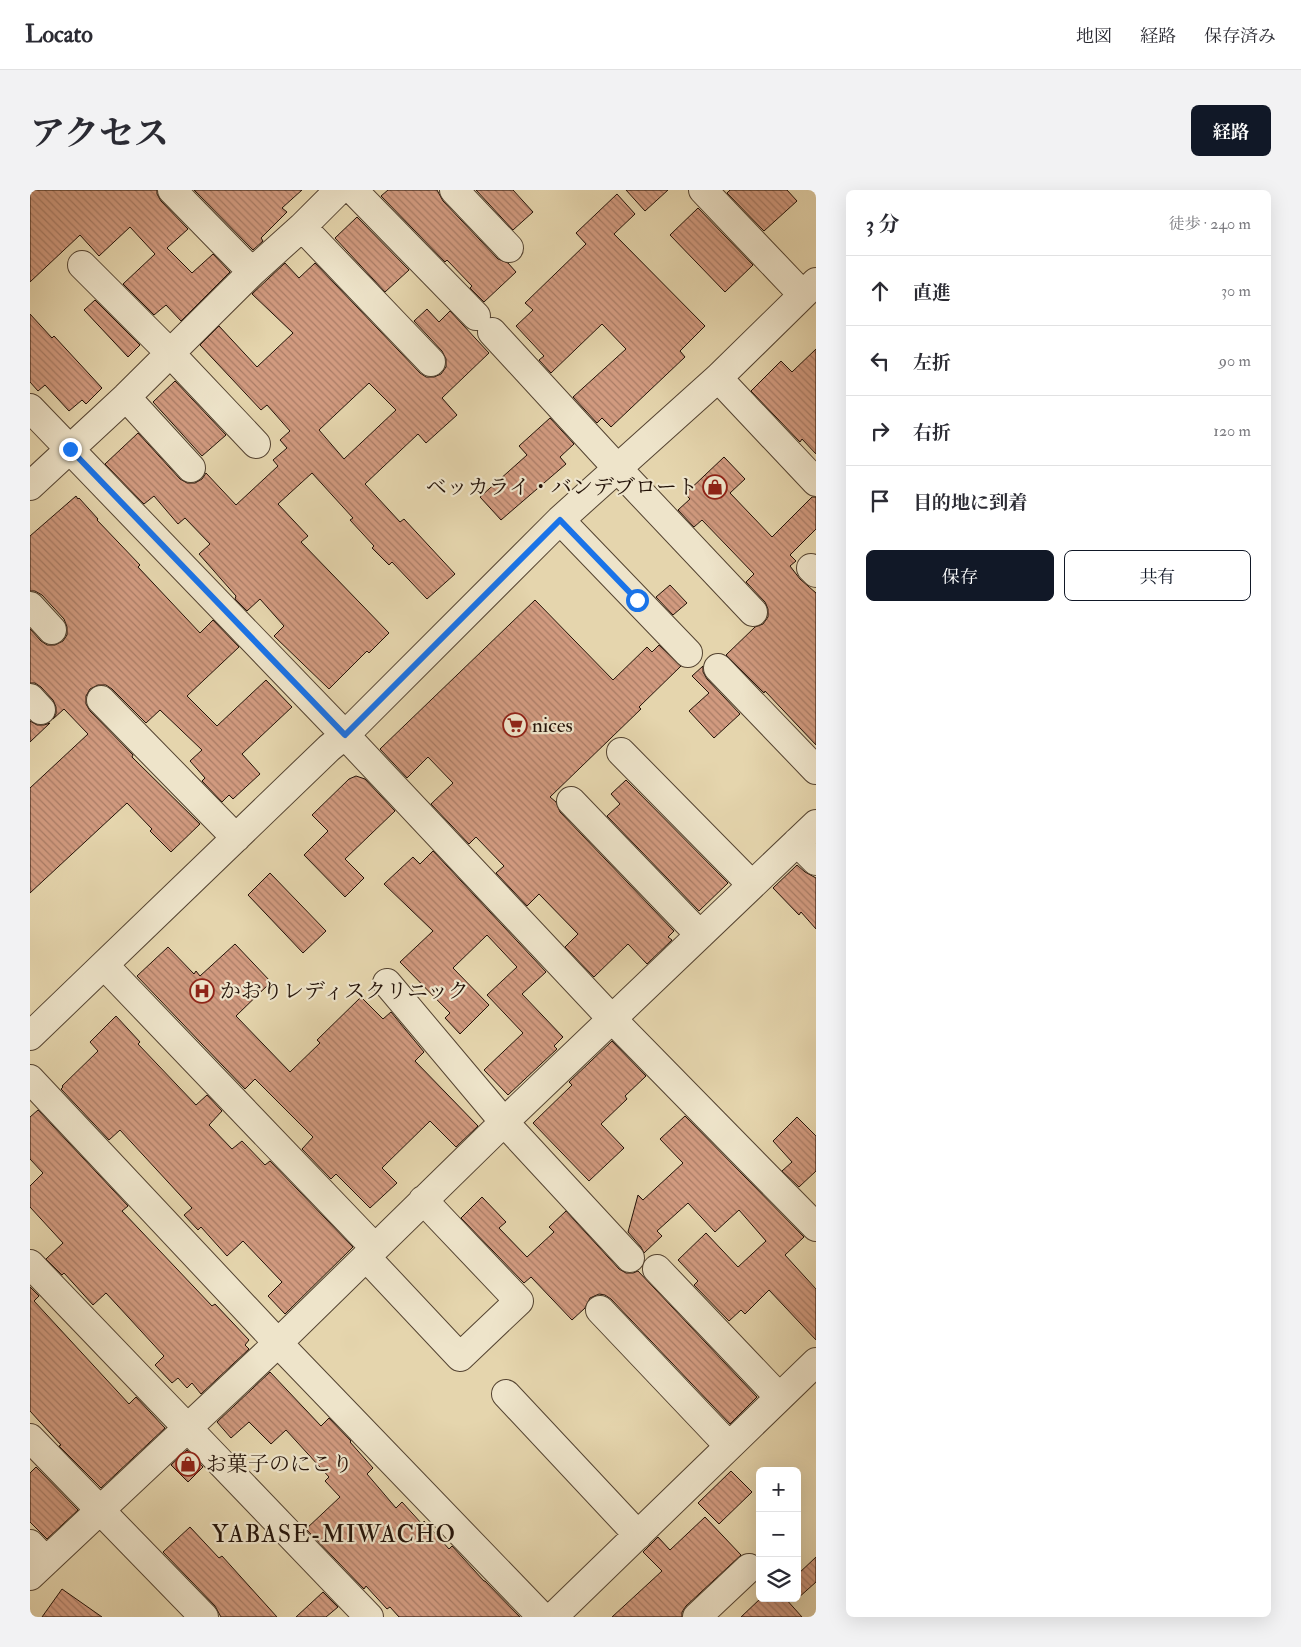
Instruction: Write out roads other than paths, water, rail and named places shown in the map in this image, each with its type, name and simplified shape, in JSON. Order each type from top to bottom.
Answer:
[{"type":"street","points":[[172,190],[252,272]]},
{"type":"street","points":[[30,486],[126,397],[252,272],[302,227],[339,190]]},
{"type":"street","points":[[353,190],[484,324],[753,612]]},
{"type":"street","points":[[454,190],[509,248]]},
{"type":"street","points":[[32,1030],[104,965],[345,735],[560,520],[718,378],[810,291],[703,190]]},
{"type":"street","points":[[302,227],[431,362]]},
{"type":"street","points":[[82,265],[170,353],[256,444]]},
{"type":"street","points":[[718,378],[816,482]]},
{"type":"street","points":[[126,397],[191,468]]},
{"type":"street","points":[[30,408],[345,735],[612,1019],[816,1227]]},
{"type":"street","points":[[560,520],[688,653]]},
{"type":"street","points":[[30,606],[52,630]]},
{"type":"street","points":[[718,668],[816,770]]},
{"type":"street","points":[[101,700],[236,838]]},
{"type":"street","points":[[622,752],[752,885]]},
{"type":"street","points":[[571,801],[700,935]]},
{"type":"street","points":[[35,1560],[100,1510],[188,1428],[278,1343],[504,1122],[807,833],[816,861]]},
{"type":"street","points":[[104,965],[370,1253],[460,1357],[518,1302],[423,1200]]},
{"type":"street","points":[[387,983],[504,1122],[630,1258]]},
{"type":"street","points":[[30,1079],[278,1343],[542,1617]]},
{"type":"street","points":[[30,1264],[369,1617]]},
{"type":"street","points":[[657,1269],[780,1397]]},
{"type":"street","points":[[600,1310],[729,1446]]},
{"type":"street","points":[[553,1617],[816,1362]]},
{"type":"street","points":[[506,1394],[638,1535]]},
{"type":"street","points":[[30,1438],[204,1617]]},
{"type":"street","points":[[697,1617],[749,1568]]},
{"type":"place","name":"ベッカライ・バンデブロート","points":[[715,487]]},
{"type":"place","name":"nices","points":[[515,725]]},
{"type":"place","name":"かおりレディスクリニック","points":[[202,991]]},
{"type":"place","name":"お菓子のにこり","points":[[188,1464]]},
{"type":"district","name":"YABASE-MIWACHO","points":[[334,1534]]}]
